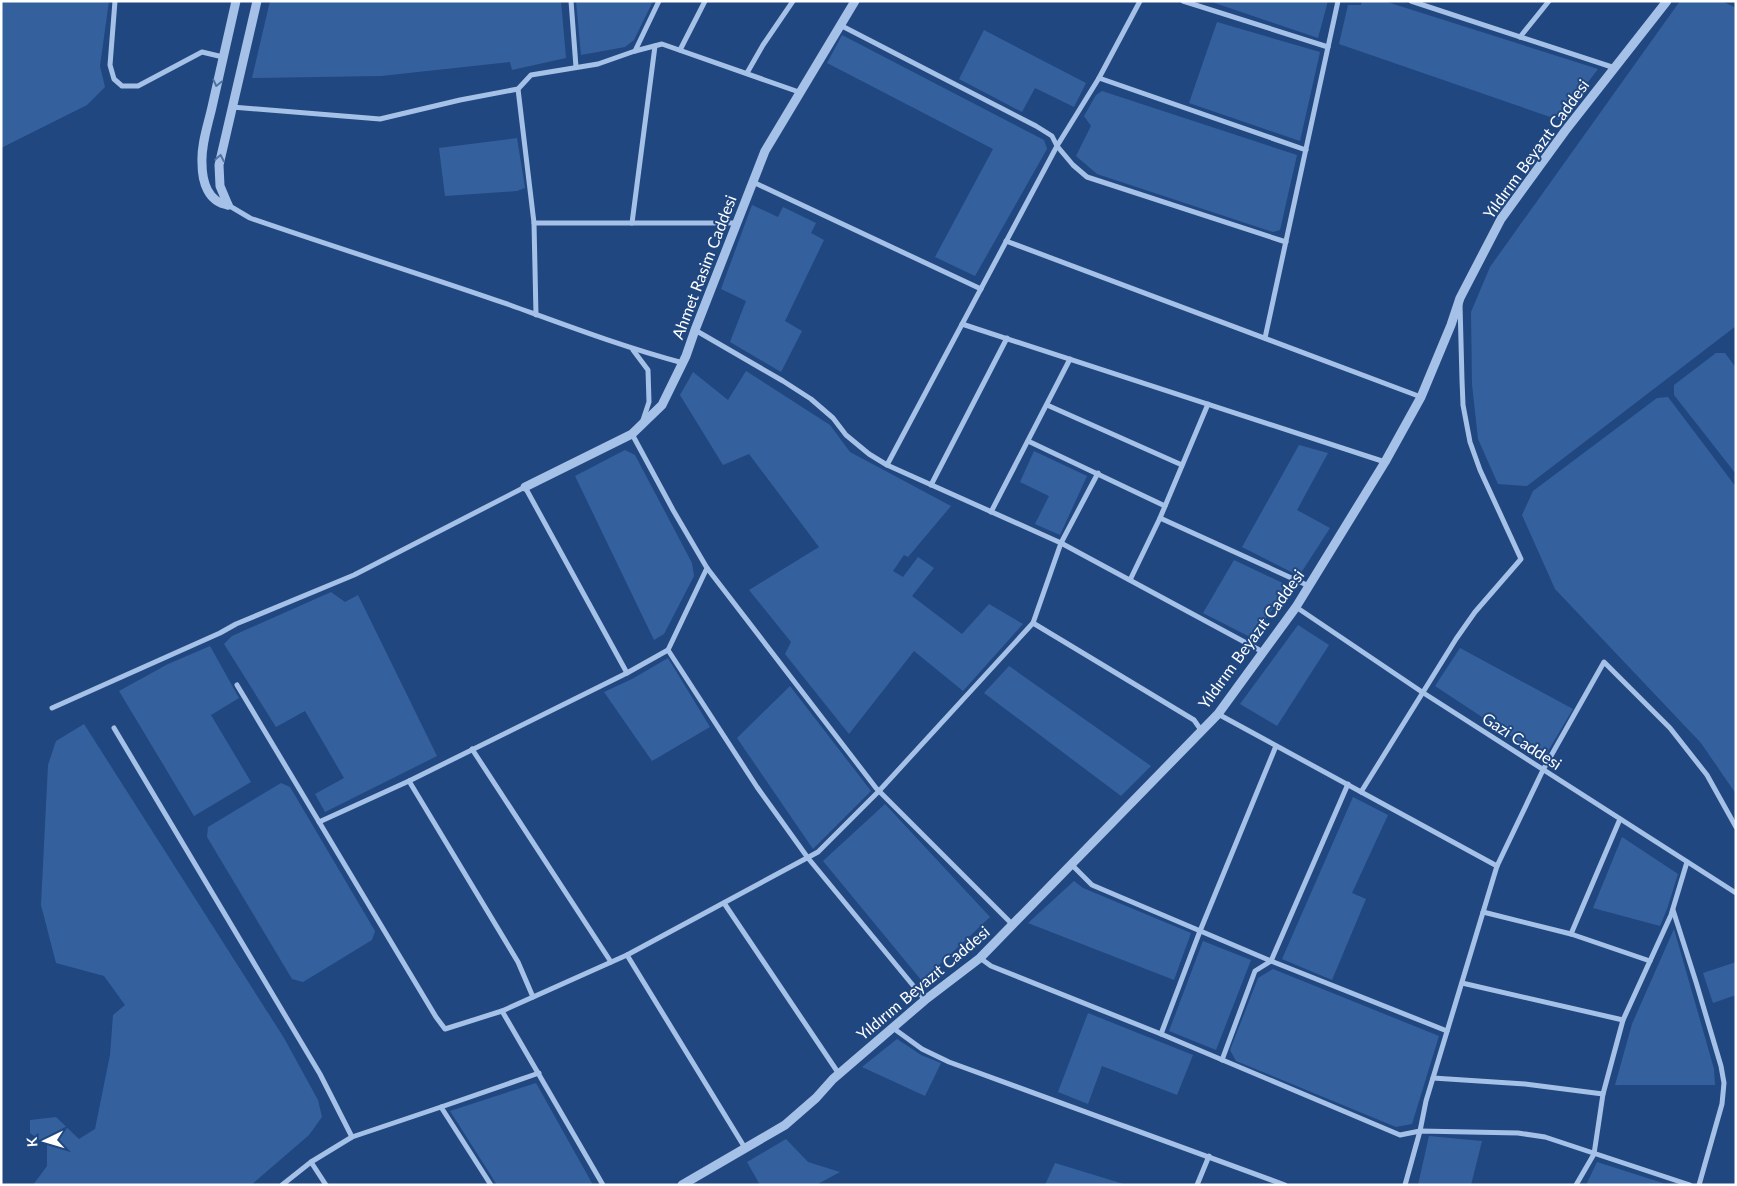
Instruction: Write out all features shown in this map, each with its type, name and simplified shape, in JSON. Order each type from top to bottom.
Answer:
[{"type":"street","points":[[115,1],[110,65],[114,79],[122,86],[138,86],[202,52],[223,57]]},
{"type":"street","points":[[236,1],[206,132],[202,162],[209,193],[216,201],[228,204],[250,218],[632,349],[683,363]]},
{"type":"street","points":[[228,204],[220,186],[218,171],[257,1]]},
{"type":"street","points":[[571,1],[576,67]]},
{"type":"street","points":[[635,51],[659,1]]},
{"type":"street","points":[[680,50],[705,1]]},
{"type":"street","points":[[747,73],[793,1]]},
{"type":"street","name":"Ahmet Rasim Caddesi","points":[[525,487],[632,434],[662,405],[683,363],[765,151],[855,1]]},
{"type":"street","points":[[887,464],[1057,146],[1099,78],[1140,1]]},
{"type":"street","points":[[1183,1],[1328,47]]},
{"type":"street","points":[[1265,338],[1338,1]]},
{"type":"street","points":[[1411,1],[1616,68]]},
{"type":"street","points":[[1520,37],[1549,1]]},
{"type":"street","name":"Yıldırım Beyazıt Caddesi","points":[[682,1185],[785,1125],[816,1098],[839,1074],[925,1000],[980,958],[1218,714],[1296,607],[1385,462],[1421,397],[1451,325],[1460,298],[1501,219],[1565,131],[1667,1]]},
{"type":"street","points":[[840,25],[1036,126],[1052,136],[1057,146],[1073,165],[1087,177],[1286,242]]},
{"type":"street","points":[[232,107],[380,119],[460,100],[518,89],[531,75],[598,64],[662,44],[799,92]]},
{"type":"street","points":[[632,223],[655,46]]},
{"type":"street","points":[[1099,78],[1306,150]]},
{"type":"street","points":[[518,89],[534,223],[536,315]]},
{"type":"street","points":[[752,182],[981,289]]},
{"type":"street","points":[[534,223],[736,224]]},
{"type":"street","points":[[1006,242],[1421,397]]},
{"type":"street","points":[[1361,792],[1422,692],[1475,612],[1521,559],[1480,470],[1470,442],[1462,380],[1460,298]]},
{"type":"street","points":[[962,324],[1385,462]]},
{"type":"street","points":[[695,330],[811,399],[833,418],[846,435],[868,454],[931,485],[1061,543],[1263,652]]},
{"type":"street","points":[[931,485],[1007,338]]},
{"type":"street","points":[[632,349],[648,370],[649,402],[641,426]]},
{"type":"street","points":[[991,512],[1070,359]]},
{"type":"street","points":[[1047,404],[1182,465]]},
{"type":"street","points":[[1130,580],[1160,518],[1208,404]]},
{"type":"street","points":[[632,434],[707,568],[879,791],[1013,925]]},
{"type":"street","points":[[1028,441],[1165,506]]},
{"type":"street","points":[[238,685],[436,1017],[445,1028],[502,1010],[627,955],[818,852],[879,791],[1033,623],[1061,543],[1098,474]]},
{"type":"street","points":[[52,708],[220,633],[236,624],[354,575],[525,487],[627,673]]},
{"type":"street","points":[[1160,518],[1309,586]]},
{"type":"street","points":[[320,822],[409,781],[627,673],[668,650],[707,568]]},
{"type":"street","name":"Gazi Caddesi","points":[[1296,607],[1422,692],[1736,893]]},
{"type":"street","points":[[1033,623],[1194,720],[1202,730]]},
{"type":"street","points":[[668,650],[757,787],[808,858],[925,1000]]},
{"type":"street","points":[[1405,1185],[1433,1078],[1497,866],[1543,770],[1604,662],[1670,728],[1707,776],[1736,827]]},
{"type":"street","points":[[1218,714],[1497,866]]},
{"type":"street","points":[[114,728],[320,1074],[352,1137]]},
{"type":"street","points":[[1161,1034],[1200,931],[1276,746]]},
{"type":"street","points":[[472,749],[611,962]]},
{"type":"street","points":[[409,781],[518,962],[533,997]]},
{"type":"street","points":[[1222,1060],[1255,971],[1271,961],[1348,784]]},
{"type":"street","points":[[1570,934],[1620,819]]},
{"type":"street","points":[[1576,1185],[1594,1154],[1604,1094],[1623,1020],[1673,909],[1687,862]]},
{"type":"street","points":[[1072,865],[1092,885],[1271,961],[1447,1031]]},
{"type":"street","points":[[724,903],[839,1074]]},
{"type":"street","points":[[1673,909],[1721,1066],[1724,1083],[1722,1104],[1699,1185]]},
{"type":"street","points":[[1483,912],[1570,934],[1650,961]]},
{"type":"street","points":[[627,955],[745,1148]]},
{"type":"street","points":[[980,958],[991,966],[1161,1034],[1400,1135],[1420,1131],[1518,1133],[1545,1138],[1690,1185]]},
{"type":"street","points":[[1462,983],[1623,1020]]},
{"type":"street","points":[[502,1010],[603,1185]]},
{"type":"street","points":[[893,1028],[922,1049],[949,1062],[1285,1185]]},
{"type":"street","points":[[282,1185],[311,1162],[352,1137],[539,1073]]},
{"type":"street","points":[[1433,1078],[1525,1084],[1604,1094]]},
{"type":"street","points":[[441,1107],[491,1185]]},
{"type":"street","points":[[1197,1185],[1209,1156]]},
{"type":"street","points":[[311,1162],[326,1185]]},
{"type":"shaded area","points":[[1,1],[109,1],[100,66],[105,87],[87,105],[1,148]]},
{"type":"shaded area","points":[[270,1],[561,1],[566,58],[512,70],[510,62],[381,76],[252,78]]},
{"type":"shaded area","points":[[576,1],[653,1],[634,40],[625,47],[581,55]]},
{"type":"shaded area","points":[[1209,1],[1328,1],[1318,38]]},
{"type":"shaded area","points":[[1362,1],[1384,1],[1598,69],[1559,120],[1339,44],[1348,5],[1361,5]]},
{"type":"shaded area","points":[[1680,1],[1722,1],[1736,8],[1736,326],[1527,486],[1498,484],[1478,439],[1472,384],[1471,312],[1490,267]]},
{"type":"shaded area","points":[[1217,22],[1320,52],[1300,141],[1189,103]]},
{"type":"shaded area","points":[[984,30],[1086,83],[1074,107],[1035,88],[1022,112],[959,79]]},
{"type":"shaded area","points":[[842,35],[1044,140],[1047,149],[975,276],[935,257],[993,149],[827,63]]},
{"type":"shaded area","points":[[1102,91],[1297,155],[1280,230],[1273,232],[1097,174],[1076,156],[1091,126],[1084,116],[1096,95]]},
{"type":"shaded area","points":[[517,138],[525,188],[517,191],[445,196],[439,148]]},
{"type":"shaded area","points":[[752,205],[778,217],[783,207],[816,223],[811,233],[824,240],[785,321],[802,331],[781,372],[730,342],[746,301],[721,289]]},
{"type":"shaded area","points":[[1716,353],[1725,353],[1736,368],[1736,474],[1674,395],[1674,385]]},
{"type":"shaded area","points":[[746,371],[830,425],[850,452],[951,506],[908,557],[904,555],[893,571],[903,577],[918,557],[934,568],[912,596],[962,634],[989,604],[1023,624],[963,691],[914,651],[849,734],[785,654],[791,642],[749,590],[819,547],[749,454],[723,465],[680,395],[693,372],[728,400]]},
{"type":"shaded area","points":[[1668,397],[1736,487],[1736,794],[1701,743],[1555,589],[1522,515],[1533,491],[1657,398]]},
{"type":"shaded area","points":[[1299,445],[1328,453],[1297,510],[1330,528],[1299,576],[1242,547]]},
{"type":"shaded area","points":[[625,450],[635,455],[692,563],[694,576],[664,634],[654,640],[575,476]]},
{"type":"shaded area","points":[[1034,451],[1087,476],[1060,535],[1035,524],[1049,496],[1020,482]]},
{"type":"shaded area","points":[[1234,560],[1289,586],[1252,638],[1203,613]]},
{"type":"shaded area","points":[[331,592],[345,602],[358,595],[437,756],[325,812],[315,794],[344,778],[305,711],[276,727],[224,644],[232,636]]},
{"type":"shaded area","points":[[1298,625],[1329,645],[1277,726],[1240,704]]},
{"type":"shaded area","points":[[210,646],[239,698],[211,715],[251,782],[194,816],[119,691],[168,664]]},
{"type":"shaded area","points":[[1460,648],[1573,709],[1544,758],[1435,686]]},
{"type":"shaded area","points":[[668,658],[710,727],[652,761],[604,692],[632,679]]},
{"type":"shaded area","points":[[1009,666],[1151,766],[1121,796],[984,693]]},
{"type":"shaded area","points":[[790,686],[871,791],[813,849],[737,738]]},
{"type":"shaded area","points":[[84,724],[284,1038],[318,1100],[322,1117],[309,1135],[251,1185],[33,1185],[47,1166],[47,1145],[30,1133],[30,1120],[56,1117],[79,1139],[95,1129],[110,1055],[113,1015],[125,1005],[104,976],[56,963],[41,905],[48,765],[56,741]]},
{"type":"shaded area","points":[[281,783],[290,787],[375,931],[372,940],[303,982],[292,979],[207,837],[208,827]]},
{"type":"shaded area","points":[[1353,797],[1388,815],[1352,893],[1366,899],[1332,980],[1282,959]]},
{"type":"shaded area","points":[[885,804],[990,917],[922,981],[823,861]]},
{"type":"shaded area","points":[[1622,837],[1678,874],[1660,926],[1593,908]]},
{"type":"shaded area","points":[[1074,881],[1083,888],[1191,933],[1174,980],[1028,923]]},
{"type":"shaded area","points":[[1674,929],[1714,1069],[1715,1085],[1615,1085],[1632,1024]]},
{"type":"shaded area","points":[[1203,941],[1251,960],[1216,1050],[1169,1031]]},
{"type":"shaded area","points":[[1736,962],[1736,995],[1713,1003],[1703,973]]},
{"type":"shaded area","points":[[1273,969],[1439,1036],[1412,1124],[1396,1127],[1236,1061],[1230,1050],[1258,978]]},
{"type":"shaded area","points":[[1088,1013],[1193,1055],[1177,1095],[1102,1066],[1088,1104],[1058,1092]]},
{"type":"shaded area","points":[[897,1039],[921,1055],[941,1063],[925,1096],[862,1067]]},
{"type":"shaded area","points":[[536,1083],[593,1185],[497,1185],[450,1111]]},
{"type":"shaded area","points":[[1429,1136],[1482,1141],[1471,1185],[1418,1185]]},
{"type":"shaded area","points":[[786,1139],[808,1162],[840,1172],[816,1185],[760,1185],[747,1162]]},
{"type":"shaded area","points":[[1597,1162],[1669,1185],[1586,1185]]},
{"type":"shaded area","points":[[1055,1163],[1127,1185],[1045,1185]]}]
